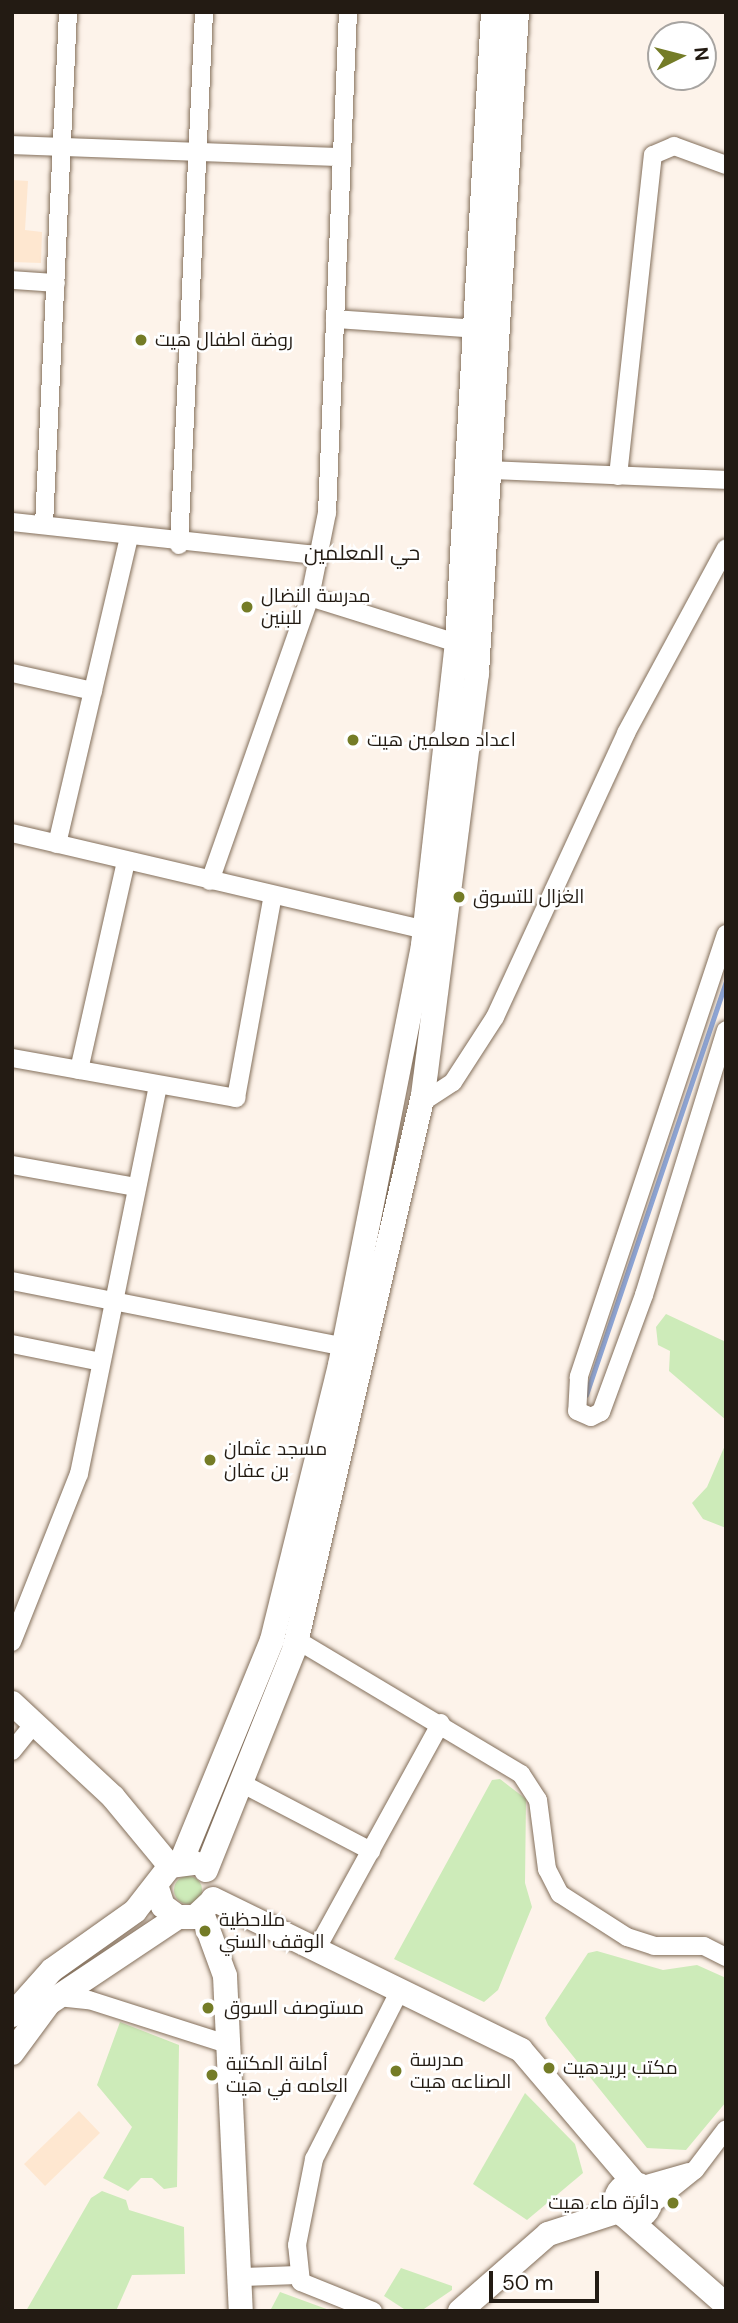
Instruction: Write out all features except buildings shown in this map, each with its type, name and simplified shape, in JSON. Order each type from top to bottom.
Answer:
[{"type":"main road","points":[[12,2015],[51,1970],[158,1888],[175,1864],[272,1640],[344,1347],[425,930],[457,643],[493,12]]},
{"type":"main road","points":[[242,2311],[243,2277],[230,2045],[223,1962],[208,1906],[206,1870],[297,1640],[421,1103],[477,673],[517,12]]},
{"type":"main road","points":[[379,1168],[405,1173]]},
{"type":"main road","points":[[12,1703],[113,1797],[175,1864],[206,1870]]},
{"type":"main road","points":[[158,1888],[163,1906],[177,1917]]},
{"type":"main road","points":[[12,2053],[58,1997],[177,1917],[208,1906],[316,1950],[521,2050],[583,2119],[631,2200],[677,2267],[726,2305]]},
{"type":"main road","points":[[460,2311],[548,2234],[631,2200]]},
{"type":"street","points":[[44,525],[68,12]]},
{"type":"street","points":[[179,545],[204,12]]},
{"type":"street","points":[[210,881],[310,597],[327,513],[348,12]]},
{"type":"street","points":[[12,145],[342,157]]},
{"type":"street","points":[[618,476],[653,155],[674,146],[726,165]]},
{"type":"street","points":[[12,280],[56,283]]},
{"type":"street","points":[[335,319],[477,329]]},
{"type":"street","points":[[490,470],[726,480]]},
{"type":"street","points":[[12,522],[179,545],[318,555]]},
{"type":"street","points":[[57,844],[129,537]]},
{"type":"street","points":[[421,1103],[453,1082],[495,1017],[625,733],[726,548]]},
{"type":"street","points":[[310,597],[457,643]]},
{"type":"street","points":[[12,673],[93,691]]},
{"type":"street","points":[[12,833],[425,930]]},
{"type":"street","points":[[79,1070],[126,861]]},
{"type":"street","points":[[12,1058],[158,1087],[236,1098],[273,895]]},
{"type":"street","points":[[726,934],[579,1377],[577,1411],[591,1417],[601,1412],[645,1296],[726,1030]]},
{"type":"street","points":[[12,1642],[79,1474],[158,1087]]},
{"type":"street","points":[[12,1165],[136,1187]]},
{"type":"street","points":[[12,1281],[344,1347]]},
{"type":"street","points":[[12,1344],[101,1362]]},
{"type":"street","points":[[297,1640],[441,1723],[531,1787],[547,1869],[560,1894],[627,1937],[654,1946],[704,1946],[726,1957]]},
{"type":"street","points":[[12,1751],[35,1723]]},
{"type":"street","points":[[316,1950],[441,1723]]},
{"type":"street","points":[[241,1783],[371,1851]]},
{"type":"street","points":[[373,2311],[301,2282],[298,2275],[303,2200],[314,2159],[400,1990]]},
{"type":"street","points":[[58,1997],[89,2000],[230,2045]]},
{"type":"street","points":[[631,2200],[695,2170],[726,2129]]},
{"type":"street","points":[[243,2277],[298,2275]]},
{"type":"shaded area","points":[[12,180],[28,181],[25,230],[42,232],[41,263],[12,262]]},
{"type":"shaded area","points":[[79,2111],[100,2133],[45,2186],[24,2164]]},
{"type":"green space","points":[[666,1314],[726,1342],[726,1420],[669,1371],[670,1351],[658,1345],[656,1327]]},
{"type":"green space","points":[[726,1443],[726,1528],[703,1519],[692,1503],[707,1487]]},
{"type":"green space","points":[[500,1779],[526,1799],[525,1883],[532,1907],[498,1990],[484,2002],[394,1959],[492,1780]]},
{"type":"green space","points":[[188,1876],[198,1880],[202,1890],[198,1900],[188,1904],[178,1900],[174,1890],[178,1880]]},
{"type":"green space","points":[[597,1951],[663,1970],[697,1965],[726,1978],[726,2102],[686,2150],[647,2148],[548,2025],[545,2018],[588,1953]]},
{"type":"green space","points":[[120,2022],[179,2045],[177,2187],[164,2189],[152,2178],[141,2178],[128,2191],[103,2178],[132,2127],[97,2085]]},
{"type":"green space","points":[[525,2093],[575,2144],[583,2173],[527,2220],[473,2184]]},
{"type":"green space","points":[[102,2191],[126,2200],[129,2210],[184,2227],[185,2274],[132,2275],[116,2311],[26,2311],[91,2198]]},
{"type":"green space","points":[[401,2268],[452,2286],[452,2290],[421,2311],[407,2311],[384,2296]]},
{"type":"green space","points":[[280,2292],[332,2311],[270,2311]]},
{"type":"waterway","points":[[586,1395],[726,981]]},
{"type":"place","name":"روضة اطفال هيت","points":[[141,340]]},
{"type":"place","name":"مدرسة النضال للبنين","points":[[247,607]]},
{"type":"place","name":"اعداد معلمين هيت","points":[[353,740]]},
{"type":"place","name":"الغزال للتسوق","points":[[459,897]]},
{"type":"place","name":"مسجد عثمان بن عفان","points":[[210,1460]]},
{"type":"place","name":"ملاحظية الوقف السني","points":[[205,1931]]},
{"type":"place","name":"مستوصف السوق","points":[[208,2008]]},
{"type":"place","name":"مكتب بريدهيت","points":[[549,2068]]},
{"type":"place","name":"مدرسة الصناعه هيت","points":[[396,2071]]},
{"type":"place","name":"أمانة المكتبة العامه في هيت","points":[[212,2075]]},
{"type":"place","name":"دائرة ماء هيت","points":[[673,2203]]},
{"type":"district","name":"حي المعلمين","points":[[362,553]]}]
